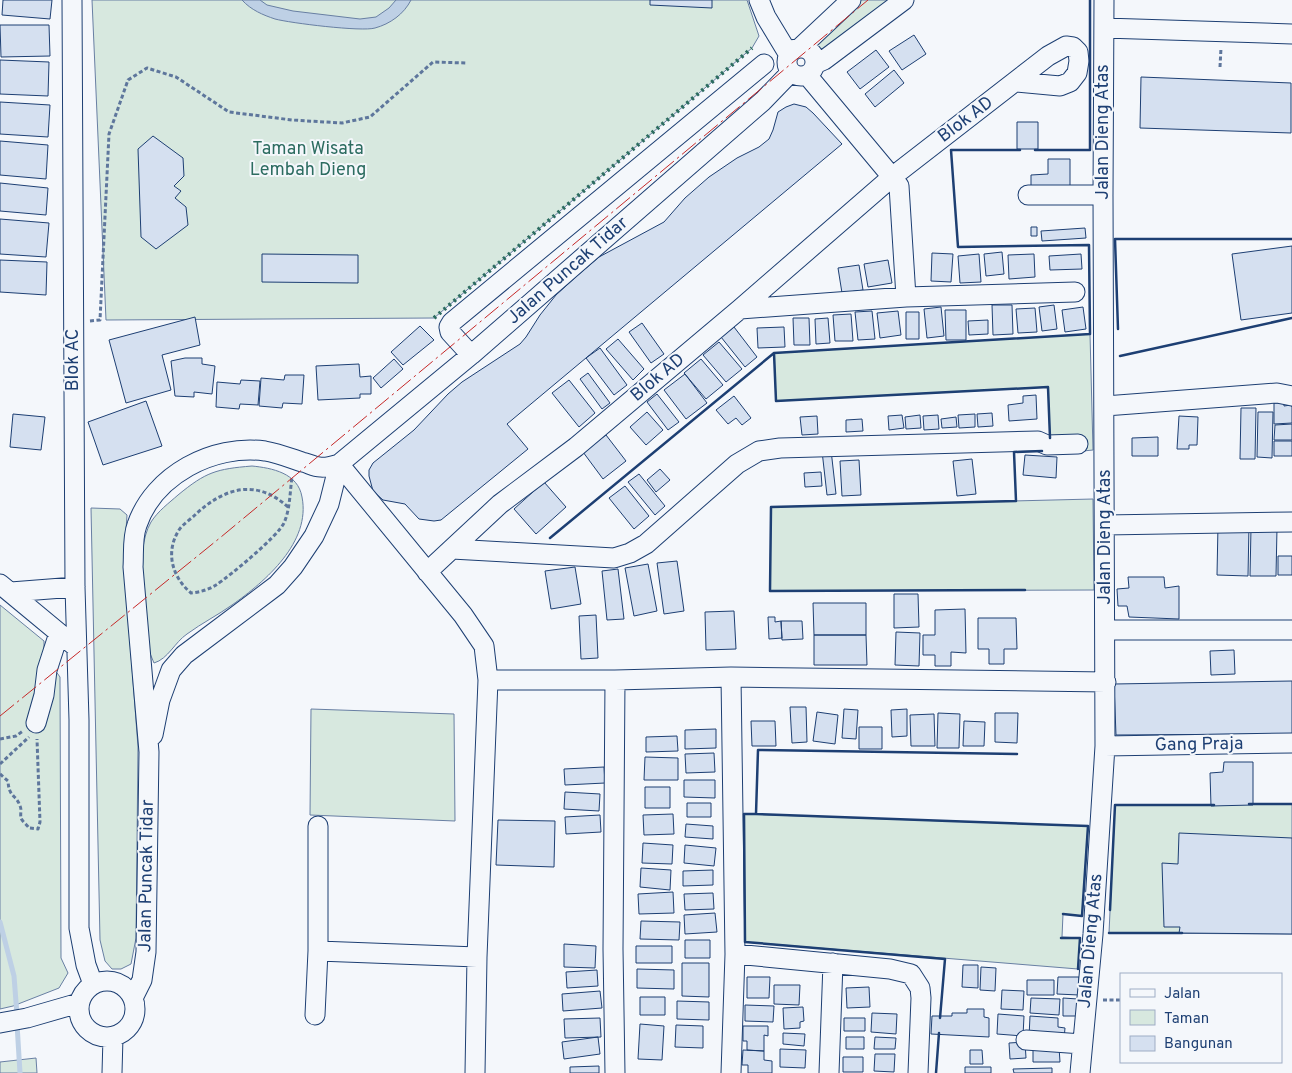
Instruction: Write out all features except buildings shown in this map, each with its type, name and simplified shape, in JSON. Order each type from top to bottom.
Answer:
[{"type":"street","name":"Blok AC","points":[[72,0],[75,587],[79,720],[79,928],[86,965],[93,984]]},
{"type":"street","points":[[759,0],[766,17],[800,63],[899,186],[906,297]]},
{"type":"street","points":[[800,63],[851,0]]},
{"type":"street","points":[[800,63],[824,60],[904,0]]},
{"type":"street","name":"Jalan Dieng Atas","points":[[1080,1073],[1093,934],[1105,746],[1104,0]]},
{"type":"street","points":[[1104,28],[1292,34]]},
{"type":"street","name":"Jalan Puncak Tidar","points":[[133,998],[142,980],[146,952],[149,752],[134,567],[136,528],[142,511],[157,490],[174,475],[193,463],[219,455],[246,450],[265,451],[318,468],[338,464],[471,355],[763,101],[800,63]]},
{"type":"street","points":[[471,355],[450,332],[449,327],[452,322],[764,64]]},
{"type":"street","name":"Blok AD","points":[[427,572],[500,504],[576,447],[740,309],[892,177],[1016,82]]},
{"type":"street","points":[[1028,195],[1103,195]]},
{"type":"street","points":[[740,309],[906,297],[1075,292]]},
{"type":"street","points":[[1105,406],[1277,393],[1292,396]]},
{"type":"street","points":[[452,549],[614,558],[630,553],[646,544],[737,464],[759,451],[780,448],[1038,440],[1047,445],[1078,444]]},
{"type":"street","points":[[338,464],[463,615],[484,646],[488,680],[477,958],[476,1073]]},
{"type":"street","name":"Jalan Puncak Tidar","points":[[149,752],[160,700],[171,670],[184,655],[277,585],[293,567],[314,536],[329,504],[338,464]]},
{"type":"street","points":[[1105,525],[1292,522]]},
{"type":"street","points":[[6,588],[75,587]]},
{"type":"street","points":[[6,588],[76,647]]},
{"type":"street","points":[[1106,630],[1292,630]]},
{"type":"street","points":[[36,723],[44,696],[47,670],[59,633]]},
{"type":"street","points":[[141,669],[171,670]]},
{"type":"street","points":[[488,680],[615,680],[731,677],[1106,682]]},
{"type":"street","points":[[731,677],[735,954],[731,1073]]},
{"type":"street","points":[[615,680],[613,949],[615,1073]]},
{"type":"street","name":"Gang Praja","points":[[1105,746],[1292,743]]},
{"type":"street","points":[[315,1015],[318,951],[318,826]]},
{"type":"street","points":[[318,951],[477,958]]},
{"type":"street","points":[[735,954],[890,969],[911,974],[920,988],[921,998],[918,1073]]},
{"type":"street","points":[[829,1073],[833,963]]},
{"type":"street","points":[[100,981],[116,982],[129,991],[133,998],[135,1014],[132,1022],[121,1034],[113,1037],[97,1036],[84,1026],[78,1011],[79,1003],[86,989],[93,984],[100,981]]},
{"type":"street","points":[[0,1023],[27,1018],[79,1003]]},
{"type":"street","points":[[112,1073],[113,1037]]},
{"type":"street","points":[[1026,1040],[1082,1044]]},
{"type":"path","points":[[100,320],[109,134],[128,80],[147,68],[176,77],[229,112],[292,120],[342,123],[370,117],[433,62],[467,64]]},
{"type":"path","points":[[288,507],[258,490],[245,488],[220,495],[202,508],[179,530],[172,548],[174,568],[180,584],[191,592],[202,592],[216,585],[262,547],[283,525],[288,507],[294,459]]},
{"type":"path","points":[[0,739],[16,736],[36,723]]},
{"type":"path","points":[[0,764],[29,738],[36,723]]},
{"type":"path","points":[[0,774],[8,781],[11,795],[20,806],[21,818],[29,828],[38,829],[40,822],[36,723]]},
{"type":"green space","name":"Taman Wisata Lembah Dieng","points":[[92,0],[747,0],[759,36],[752,48],[434,318],[106,320]]},
{"type":"green space","points":[[860,0],[892,0],[821,55],[814,48],[814,42]]},
{"type":"green space","points":[[1090,334],[1093,450],[1083,451],[1050,438],[1048,387],[776,401],[774,353]]},
{"type":"green space","points":[[252,466],[268,468],[283,473],[290,477],[300,489],[303,514],[300,529],[293,545],[283,559],[259,584],[232,605],[187,634],[163,658],[154,663],[149,651],[142,585],[143,550],[151,522],[160,511],[196,481],[220,470]]},
{"type":"green space","points":[[1093,499],[1094,590],[770,591],[771,507]]},
{"type":"green space","points":[[91,508],[120,509],[127,515],[124,561],[138,747],[136,938],[131,964],[121,969],[112,969],[105,961],[100,940]]},
{"type":"green space","points":[[0,605],[44,641],[44,655],[60,677],[61,958],[68,973],[59,988],[13,1006],[0,1009]]},
{"type":"green space","points":[[311,709],[454,714],[455,821],[310,815]]},
{"type":"green space","points":[[1292,804],[1292,934],[1109,933],[1115,805]]},
{"type":"green space","points":[[744,814],[1088,826],[1082,916],[1063,914],[1062,937],[1080,938],[1078,969],[745,942]]},
{"type":"green space","points":[[36,1058],[37,1073],[0,1073],[0,1062]]},
{"type":"water","points":[[242,0],[260,0],[267,5],[293,11],[360,19],[376,17],[389,8],[396,0],[411,0],[405,10],[391,21],[375,28],[356,29],[295,23],[275,19],[257,12]]},
{"type":"waterway","points":[[0,922],[14,976],[17,1015]]},
{"type":"waterway","points":[[17,1024],[20,1073]]},
{"type":"hedge","points":[[434,318],[752,48]]},
{"type":"wall","points":[[1035,150],[1090,150],[1090,0]]},
{"type":"wall","points":[[1020,150],[951,150],[958,247],[1089,245],[1090,334],[774,353],[776,401],[1048,387],[1050,438]]},
{"type":"wall","points":[[1118,329],[1115,239],[1292,239]]},
{"type":"wall","points":[[1120,356],[1292,318]]},
{"type":"wall","points":[[550,538],[774,353]]},
{"type":"wall","points":[[1025,590],[770,591],[771,507],[1016,501],[1014,452],[1042,451]]},
{"type":"wall","points":[[940,1018],[945,959],[745,942],[744,814],[756,814],[758,750],[1017,754]]},
{"type":"wall","points":[[1249,804],[1292,804]]},
{"type":"wall","points":[[1110,910],[1115,805],[1214,805]]},
{"type":"wall","points":[[756,814],[1088,826],[1082,916],[1063,914]]},
{"type":"wall","points":[[1109,933],[1182,933]]},
{"type":"wall","points":[[1061,938],[1080,938],[1078,969]]},
{"type":"wall","points":[[936,1073],[939,1033]]},
{"type":"power","points":[[0,716],[221,537],[868,0]]}]
